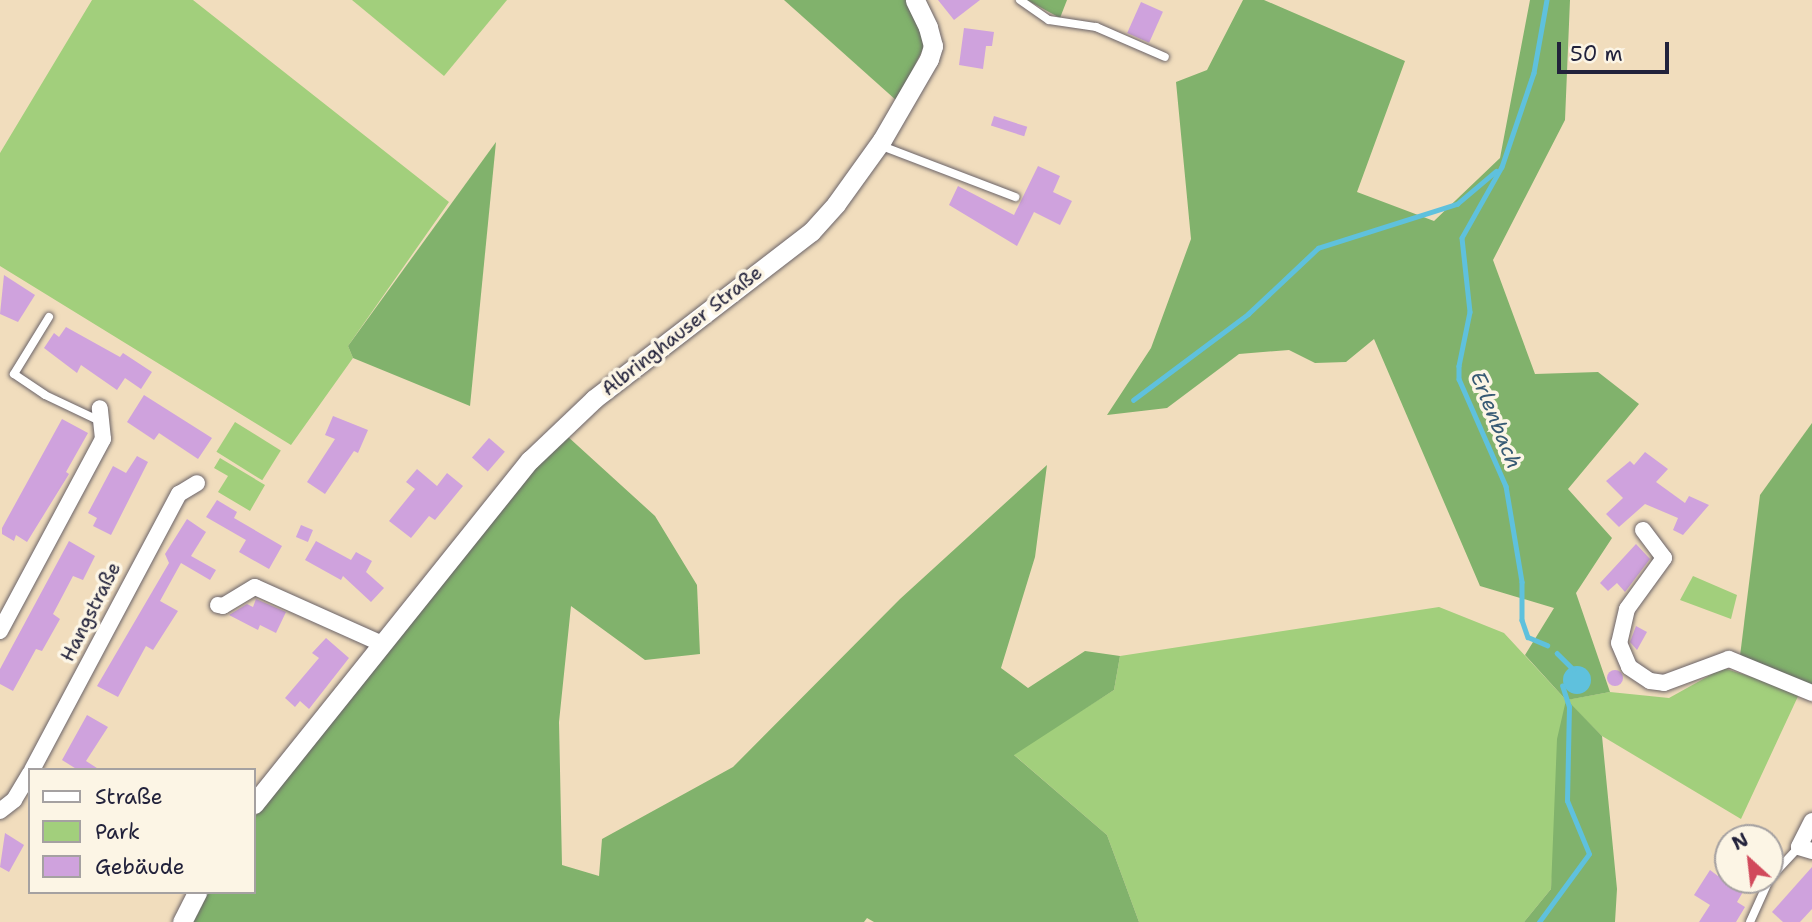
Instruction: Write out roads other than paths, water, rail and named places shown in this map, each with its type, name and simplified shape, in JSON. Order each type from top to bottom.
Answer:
[{"type":"street","name":"Albringhauser Straße","points":[[256,801],[380,642],[530,460],[594,399],[811,232],[879,145],[919,81],[933,46],[915,0]]},
{"type":"street","points":[[0,631],[103,439],[102,415]]},
{"type":"street","name":"Hangstraße","points":[[33,768],[179,494],[197,483]]},
{"type":"street","points":[[1643,530],[1664,558],[1627,609],[1619,643],[1629,667],[1650,681],[1664,683],[1729,659],[1812,693]]},
{"type":"street","points":[[218,605],[223,606],[255,587],[380,642]]},
{"type":"street","name":"Hangstraße","points":[[0,811],[14,800],[28,777]]},
{"type":"street","points":[[1805,849],[1812,821]]},
{"type":"street","points":[[182,922],[196,894]]},
{"type":"lane","points":[[1020,0],[1049,20],[1097,27],[1165,57]]},
{"type":"lane","points":[[879,145],[1015,197]]},
{"type":"lane","points":[[49,317],[14,374],[45,395],[102,415]]},
{"type":"lane","points":[[1784,866],[1805,849]]},
{"type":"lane","points":[[1749,922],[1762,894]]},
{"type":"water","points":[[1577,666],[1587,670],[1591,680],[1587,690],[1577,694],[1567,690],[1563,680],[1567,670]]},
{"type":"waterway","name":"Erlenbach","points":[[1547,0],[1534,73],[1502,167],[1462,238],[1470,312],[1459,366],[1459,379],[1506,486],[1522,582],[1522,620],[1528,637],[1547,645]]},
{"type":"waterway","points":[[1133,400],[1248,314],[1318,248],[1457,204],[1496,171]]},
{"type":"waterway","name":"Erlenbach","points":[[1557,653],[1573,669]]},
{"type":"waterway","points":[[1539,922],[1589,854],[1567,801],[1569,707],[1562,686]]}]
